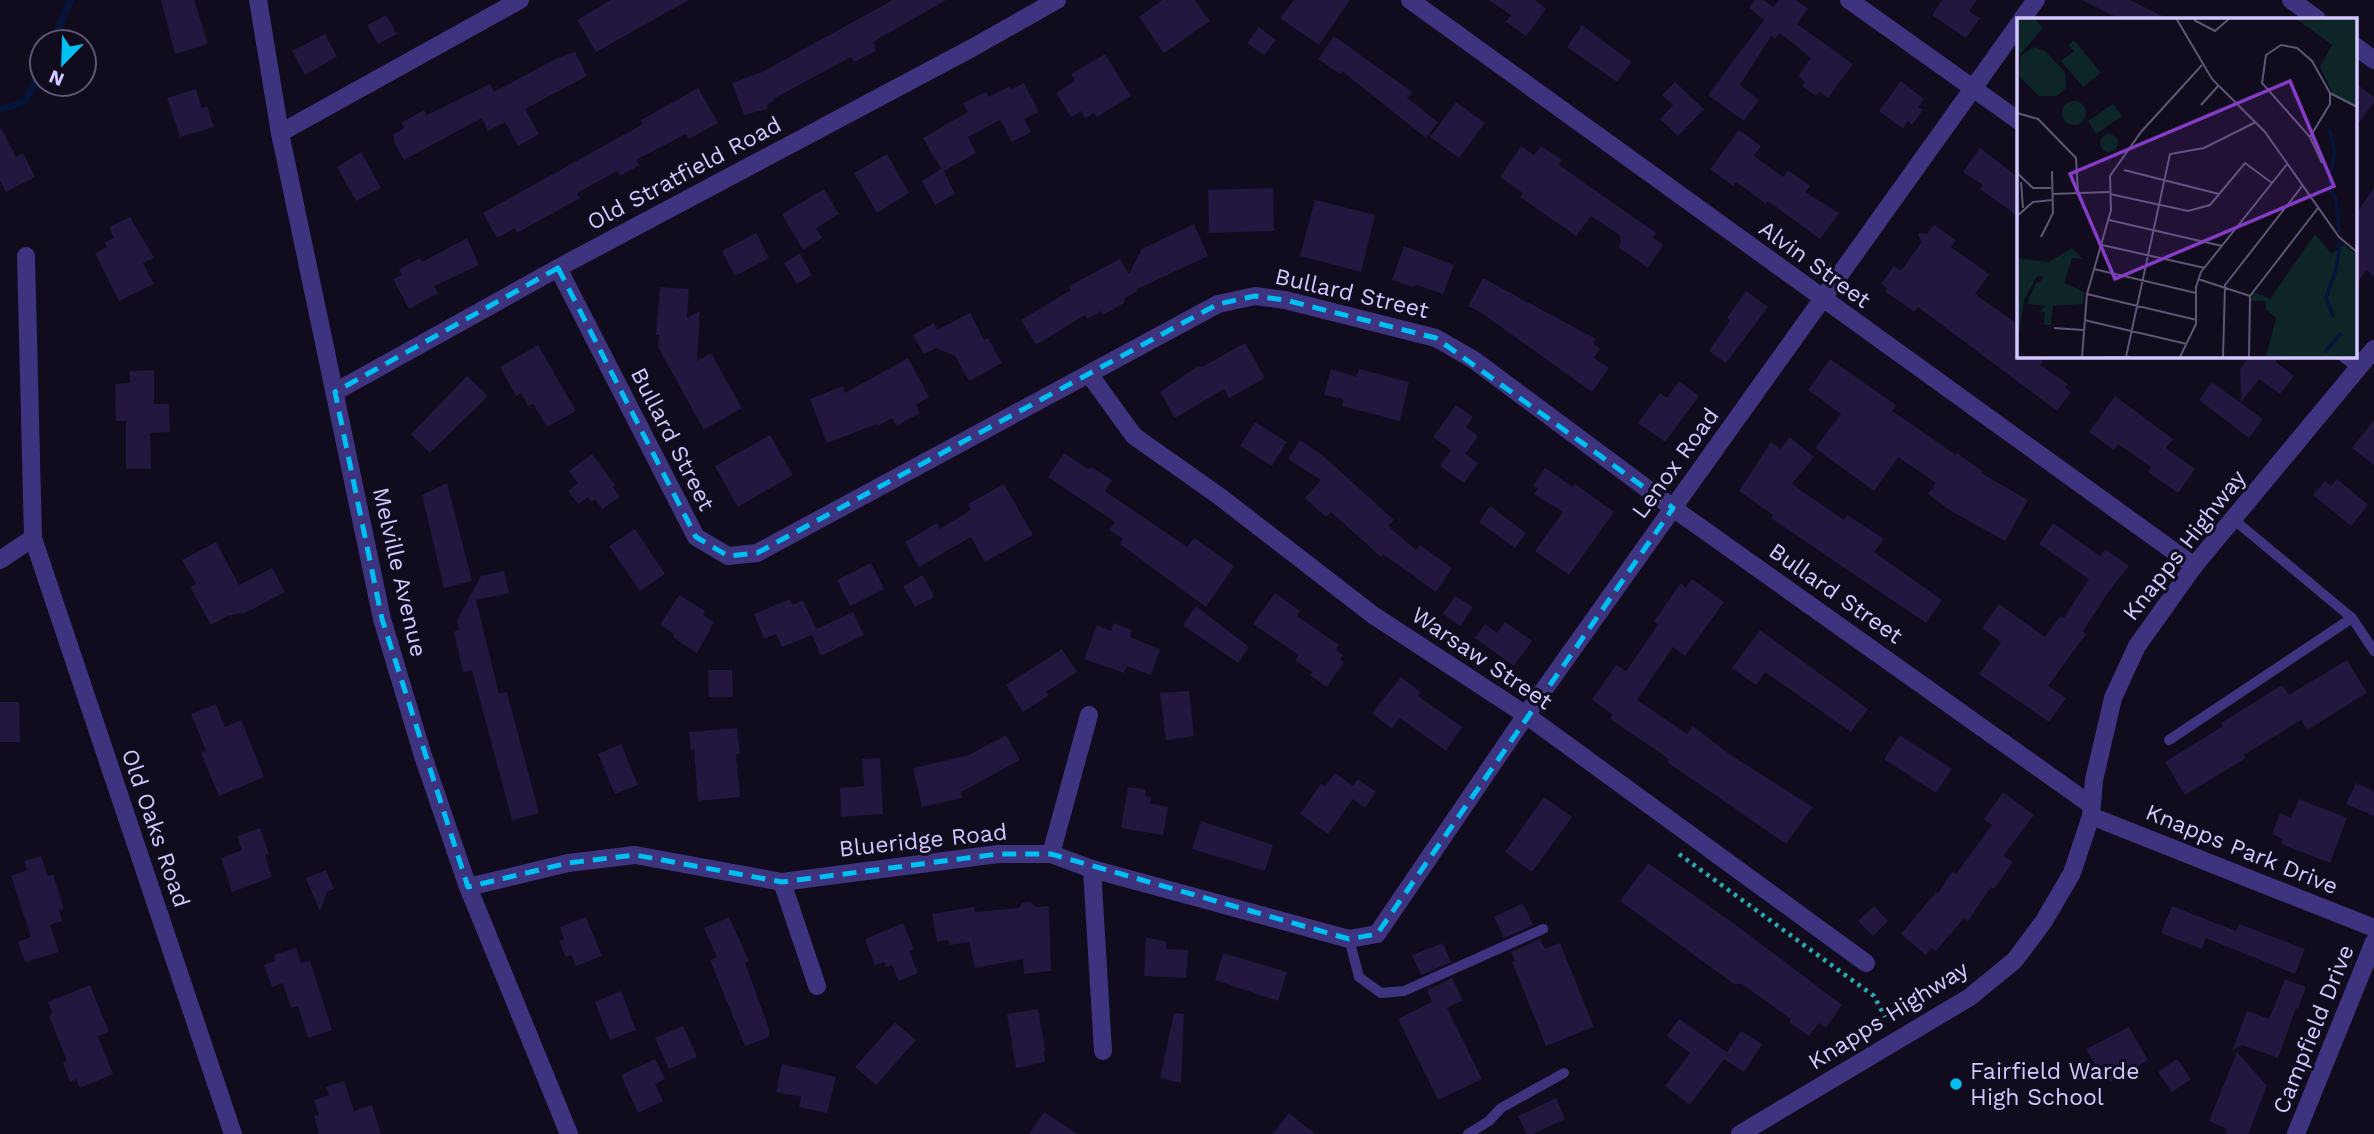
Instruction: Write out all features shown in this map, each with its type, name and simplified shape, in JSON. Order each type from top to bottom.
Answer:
[{"type":"street","name":"Melville Avenue","points":[[258,0],[280,133],[382,619],[423,756],[468,887],[569,1134]]},
{"type":"street","points":[[280,133],[520,0]]},
{"type":"street","name":"Old Stratfield Road","points":[[335,392],[558,268],[1057,0]]},
{"type":"street","name":"Alvin Street","points":[[1410,0],[2194,566]]},
{"type":"street","points":[[1849,0],[2017,120]]},
{"type":"street","points":[[2023,18],[2036,0]]},
{"type":"street","points":[[2291,0],[2317,18]]},
{"type":"street","name":"Lenox Road","points":[[1377,934],[1526,715],[2017,27]]},
{"type":"street","points":[[2356,47],[2374,60]]},
{"type":"street","name":"Old Oaks Road","points":[[26,256],[33,538],[233,1134]]},
{"type":"street","name":"Bullard Street","points":[[558,268],[696,537],[728,556],[757,553],[1218,304],[1255,296],[1285,300],[1436,338],[1474,360],[1673,508],[2091,810]]},
{"type":"street","name":"Knapps Highway","points":[[1740,1134],[1970,997],[2015,960],[2044,922],[2072,873],[2091,810],[2094,780],[2113,698],[2137,646],[2194,566],[2233,519],[2353,360],[2374,349]]},
{"type":"street","name":"Warsaw Street","points":[[1089,374],[1134,436],[1219,496],[1373,615],[1526,715],[1866,962]]},
{"type":"street","points":[[0,560],[33,538]]},
{"type":"street","points":[[1051,854],[1089,715]]},
{"type":"street","name":"Knapps Park Drive","points":[[2091,810],[2374,928]]},
{"type":"street","name":"Blueridge Road","points":[[468,887],[568,863],[635,855],[782,882],[998,854],[1051,854],[1091,869],[1349,939],[1377,934]]},
{"type":"street","points":[[1091,869],[1103,1051]]},
{"type":"street","points":[[782,882],[817,986]]},
{"type":"street","name":"Campfield Drive","points":[[2297,1134],[2374,942]]},
{"type":"lane","points":[[2233,519],[2352,618],[2374,651]]},
{"type":"lane","points":[[2169,740],[2352,618]]},
{"type":"lane","points":[[1349,939],[1359,977],[1381,993],[1404,991],[1544,929]]},
{"type":"lane","points":[[1468,1134],[1489,1121],[1501,1108],[1564,1073]]},
{"type":"path","points":[[1674,850],[1874,996],[1885,1017]]},
{"type":"highlighted area","points":[[558,268],[696,537],[728,556],[757,553],[1218,304],[1255,296],[1285,300],[1436,338],[1673,508],[1377,934],[1349,939],[1051,854],[998,854],[782,882],[635,855],[568,863],[468,887],[382,619],[335,392]]},
{"type":"building","points":[[161,0],[194,0],[208,44],[175,54]]},
{"type":"building","points":[[611,0],[689,0],[596,52],[577,20]]},
{"type":"building","points":[[893,0],[946,0],[873,42],[876,51],[854,62],[851,57],[773,99],[767,109],[744,115],[732,83],[762,72]]},
{"type":"building","points":[[1162,0],[1195,0],[1210,21],[1164,53],[1139,17]]},
{"type":"building","points":[[1294,0],[1350,0],[1319,45],[1280,18]]},
{"type":"building","points":[[1489,0],[1535,0],[1546,9],[1526,36],[1506,22],[1511,15]]},
{"type":"building","points":[[1755,0],[1763,0],[1774,7],[1779,0],[1796,0],[1808,9],[1797,24],[1853,64],[1828,98],[1820,92],[1816,96],[1802,86],[1805,82],[1798,76],[1811,58],[1780,33],[1775,39],[1771,36],[1740,85],[1759,100],[1744,121],[1708,95],[1764,20],[1749,8]]},
{"type":"building","points":[[1942,0],[1977,0],[1969,11],[1980,18],[1966,38],[1932,15]]},
{"type":"building","points":[[2082,0],[2130,0],[2166,18],[2118,18]]},
{"type":"building","points":[[386,15],[397,34],[378,44],[367,25]]},
{"type":"building","points":[[1582,25],[1631,62],[1617,82],[1567,47]]},
{"type":"building","points":[[1259,27],[1276,40],[1264,55],[1247,43]]},
{"type":"building","points":[[325,34],[337,57],[305,75],[292,51]]},
{"type":"building","points":[[1334,36],[1412,92],[1407,98],[1438,122],[1426,138],[1342,71],[1340,74],[1318,59]]},
{"type":"building","points":[[575,52],[587,76],[525,109],[539,134],[518,146],[505,122],[488,131],[482,118],[404,160],[394,142],[394,134],[405,128],[401,123],[424,110],[427,115],[490,84],[494,92],[557,58]]},
{"type":"building","points":[[1105,54],[1131,96],[1097,117],[1094,113],[1085,118],[1081,111],[1071,117],[1056,93],[1075,81],[1071,74]]},
{"type":"building","points":[[1901,81],[1924,99],[1918,107],[1923,110],[1912,125],[1908,121],[1903,129],[1879,111]]},
{"type":"building","points":[[1675,82],[1704,109],[1678,136],[1660,119],[1673,105],[1662,95]]},
{"type":"building","points":[[1024,83],[1039,112],[1024,119],[1031,132],[1012,142],[1000,120],[968,137],[976,153],[944,171],[955,194],[935,205],[922,181],[941,169],[923,138],[968,112],[963,103],[986,92],[989,97],[1010,86],[1012,89]]},
{"type":"building","points":[[2356,84],[2374,97],[2374,102],[2356,127]]},
{"type":"building","points":[[698,88],[718,123],[689,139],[686,134],[636,160],[640,165],[620,176],[617,171],[577,193],[580,198],[517,233],[515,228],[497,238],[483,213],[643,124],[641,120]]},
{"type":"building","points":[[196,89],[202,108],[207,106],[214,127],[180,137],[167,98]]},
{"type":"building","points":[[1456,102],[1485,123],[1459,158],[1430,137]]},
{"type":"building","points":[[0,126],[16,157],[23,153],[35,177],[6,192],[0,180]]},
{"type":"building","points":[[1739,130],[1761,146],[1754,156],[1783,177],[1788,170],[1810,186],[1805,192],[1839,213],[1820,239],[1768,201],[1766,204],[1736,182],[1733,186],[1710,169]]},
{"type":"building","points":[[1521,146],[1534,155],[1541,146],[1562,160],[1559,165],[1656,233],[1653,238],[1663,245],[1648,268],[1618,247],[1622,241],[1619,239],[1621,236],[1591,216],[1576,236],[1520,197],[1523,193],[1500,177]]},
{"type":"building","points":[[1980,148],[2017,176],[2017,216],[1980,189],[1983,185],[1963,172]]},
{"type":"building","points":[[361,152],[381,188],[356,201],[337,167]]},
{"type":"building","points":[[887,154],[909,193],[877,213],[854,173]]},
{"type":"building","points":[[1273,188],[1274,231],[1209,233],[1208,190]]},
{"type":"building","points":[[2374,188],[2374,276],[2366,270],[2356,285],[2356,214]]},
{"type":"building","points":[[824,189],[839,214],[816,228],[822,238],[803,250],[782,214]]},
{"type":"building","points":[[1315,200],[1375,215],[1361,272],[1300,256]]},
{"type":"building","points":[[130,217],[154,258],[143,263],[154,284],[119,301],[95,253],[107,247],[105,242],[114,238],[109,227]]},
{"type":"building","points":[[1194,224],[1208,256],[1137,289],[1138,291],[1125,298],[1124,303],[1103,315],[1101,311],[1087,319],[1085,315],[1036,345],[1021,320],[1071,290],[1069,286],[1120,259],[1129,274],[1142,249]]},
{"type":"building","points":[[1934,225],[1956,240],[1951,247],[1989,274],[1975,294],[2017,324],[2017,357],[2046,357],[2040,365],[2068,384],[2065,388],[2071,392],[2057,411],[1918,307],[1914,312],[1886,292],[1887,288],[1881,284],[1894,266],[1900,270],[1903,268],[1921,243],[1918,233],[1927,234]]},
{"type":"building","points":[[756,233],[769,258],[735,276],[722,251]]},
{"type":"building","points":[[467,238],[479,265],[434,286],[438,293],[409,309],[393,279],[402,275],[399,269],[420,258],[422,262]]},
{"type":"building","points":[[1404,246],[1454,265],[1443,294],[1392,280]]},
{"type":"building","points":[[800,253],[812,275],[797,284],[784,263]]},
{"type":"building","points":[[1483,278],[1596,339],[1593,343],[1600,349],[1594,358],[1609,368],[1592,392],[1468,306]]},
{"type":"building","points":[[660,287],[689,289],[687,318],[700,311],[697,361],[711,353],[742,408],[704,430],[658,347],[659,335],[656,335]]},
{"type":"building","points":[[1746,291],[1768,307],[1726,363],[1709,351]]},
{"type":"building","points":[[970,313],[984,340],[988,338],[1002,363],[969,381],[955,356],[936,348],[924,354],[913,335],[934,323],[937,330]]},
{"type":"building","points":[[1245,343],[1265,378],[1229,398],[1224,389],[1175,418],[1160,392],[1198,366],[1202,367]]},
{"type":"building","points":[[538,345],[576,411],[547,427],[533,404],[528,406],[521,393],[516,396],[500,367]]},
{"type":"building","points":[[2249,357],[2276,357],[2276,362],[2294,376],[2280,394],[2259,379],[2241,402],[2240,369]]},
{"type":"building","points":[[908,358],[929,397],[916,405],[920,413],[897,426],[892,418],[878,426],[877,424],[827,443],[810,399],[843,386],[845,393]]},
{"type":"building","points":[[1830,359],[1896,405],[1892,411],[1956,455],[1957,453],[1982,471],[1981,473],[2028,500],[2005,541],[1951,511],[1928,494],[1936,483],[1898,457],[1874,491],[1815,448],[1841,414],[1808,390]]},
{"type":"building","points":[[1331,369],[1356,377],[1359,369],[1409,382],[1400,421],[1342,406],[1343,399],[1324,395]]},
{"type":"building","points":[[154,370],[154,404],[169,404],[170,432],[150,433],[151,469],[126,469],[126,421],[116,421],[115,384],[130,383],[130,371]]},
{"type":"building","points":[[467,376],[488,396],[430,453],[411,434]]},
{"type":"building","points":[[1679,381],[1699,396],[1665,442],[1638,423],[1660,393],[1667,398]]},
{"type":"building","points":[[2212,382],[2263,419],[2249,438],[2199,400]]},
{"type":"building","points":[[2115,396],[2173,439],[2166,448],[2195,469],[2178,493],[2148,472],[2151,467],[2118,444],[2114,450],[2089,432]]},
{"type":"building","points":[[1456,405],[1473,417],[1466,427],[1478,436],[1465,454],[1478,463],[1464,483],[1440,466],[1451,450],[1433,437]]},
{"type":"building","points":[[2374,420],[2374,465],[2352,448]]},
{"type":"building","points":[[1255,422],[1287,442],[1272,466],[1240,446]]},
{"type":"building","points":[[770,435],[793,475],[738,507],[715,466]]},
{"type":"building","points":[[1790,437],[1814,457],[1792,484],[1844,520],[1847,515],[1884,539],[1874,552],[1942,600],[1926,623],[1771,518],[1773,515],[1739,491],[1771,442],[1780,449]]},
{"type":"building","points":[[1300,440],[1322,455],[1394,520],[1388,526],[1416,550],[1420,545],[1452,568],[1436,592],[1383,554],[1381,557],[1331,512],[1326,517],[1305,498],[1321,480],[1288,459]]},
{"type":"building","points":[[1064,453],[1088,469],[1091,467],[1112,480],[1105,491],[1187,547],[1194,538],[1234,566],[1206,607],[1120,544],[1123,539],[1109,530],[1115,522],[1048,477]]},
{"type":"building","points":[[592,454],[615,485],[613,487],[620,497],[602,509],[595,499],[591,502],[588,497],[578,504],[568,491],[578,483],[569,471]]},
{"type":"building","points":[[1545,468],[1573,487],[1575,484],[1614,512],[1569,575],[1535,551],[1563,512],[1534,494],[1538,489],[1533,486]]},
{"type":"building","points":[[2337,479],[2368,505],[2351,526],[2313,495],[2325,481],[2331,486]]},
{"type":"building","points":[[447,483],[472,581],[444,588],[422,495]]},
{"type":"building","points":[[1004,484],[1033,535],[985,562],[971,537],[919,567],[905,542],[937,523],[940,529],[971,510],[968,504]]},
{"type":"building","points":[[1490,506],[1526,533],[1515,548],[1479,522]]},
{"type":"building","points":[[2053,523],[2100,556],[2105,549],[2129,566],[2109,591],[2083,631],[2086,634],[2048,686],[2066,698],[2049,722],[1979,674],[2001,642],[1982,628],[1999,604],[2045,637],[2061,615],[2064,618],[2089,579],[2039,544]]},
{"type":"building","points":[[635,529],[665,574],[640,591],[609,546]]},
{"type":"building","points":[[216,542],[239,585],[272,568],[285,592],[243,614],[227,616],[211,625],[190,587],[196,584],[182,560]]},
{"type":"building","points":[[871,563],[884,589],[850,606],[837,580]]},
{"type":"building","points":[[504,571],[509,593],[476,600],[499,694],[507,692],[539,813],[512,820],[472,670],[463,672],[454,632],[459,629],[457,620],[481,576]]},
{"type":"building","points":[[923,575],[934,597],[915,607],[903,586]]},
{"type":"building","points":[[1692,579],[1724,602],[1685,656],[1673,647],[1637,700],[1687,734],[1693,726],[1729,754],[1813,807],[1786,844],[1667,762],[1669,759],[1610,719],[1612,714],[1592,700],[1616,665],[1626,671],[1658,625],[1654,621],[1681,583],[1686,588]]},
{"type":"building","points":[[1275,593],[1300,611],[1297,616],[1339,645],[1336,650],[1343,655],[1340,659],[1344,662],[1327,687],[1295,660],[1299,655],[1253,624]]},
{"type":"building","points":[[679,595],[705,611],[703,615],[714,622],[697,653],[660,625]]},
{"type":"building","points":[[1455,596],[1473,607],[1460,626],[1443,614]]},
{"type":"building","points":[[790,599],[792,605],[803,600],[816,629],[853,612],[864,635],[821,656],[812,635],[782,647],[776,634],[764,639],[754,614]]},
{"type":"building","points":[[1196,606],[1249,647],[1238,663],[1183,625]]},
{"type":"building","points":[[1505,622],[1532,641],[1514,666],[1475,638],[1485,624],[1497,633]]},
{"type":"building","points":[[1114,623],[1132,630],[1130,637],[1160,649],[1151,675],[1127,666],[1124,673],[1084,659],[1097,625],[1111,631]]},
{"type":"building","points":[[1760,630],[1868,709],[1851,732],[1765,672],[1756,685],[1732,668]]},
{"type":"building","points":[[1062,649],[1077,672],[1046,692],[1049,695],[1023,712],[1006,685]]},
{"type":"building","points":[[2347,660],[2367,693],[2307,730],[2301,720],[2185,795],[2165,762],[2282,685],[2289,695]]},
{"type":"building","points":[[708,670],[732,670],[733,697],[709,697]]},
{"type":"building","points":[[1401,677],[1420,692],[1418,696],[1462,727],[1446,751],[1400,718],[1392,729],[1372,713]]},
{"type":"building","points":[[1189,691],[1194,736],[1166,740],[1160,693]]},
{"type":"building","points":[[0,702],[19,702],[20,742],[0,742]]},
{"type":"building","points":[[216,704],[225,727],[241,720],[264,777],[219,796],[201,753],[206,751],[191,714]]},
{"type":"building","points":[[737,728],[740,754],[736,754],[740,797],[698,801],[694,749],[691,750],[689,732]]},
{"type":"building","points":[[1006,735],[1020,760],[961,792],[962,798],[922,807],[913,768],[969,755]]},
{"type":"building","points":[[1900,735],[1952,769],[1936,793],[1884,759]]},
{"type":"building","points":[[621,744],[638,785],[615,794],[598,754]]},
{"type":"building","points":[[880,758],[883,814],[841,817],[840,788],[864,786],[862,759]]},
{"type":"building","points":[[1335,773],[1353,786],[1358,779],[1376,792],[1365,808],[1353,799],[1328,834],[1300,814],[1321,784],[1325,786]]},
{"type":"building","points":[[2356,783],[2374,791],[2374,816],[2346,804]]},
{"type":"building","points":[[1128,787],[1146,790],[1145,796],[1151,797],[1150,804],[1168,807],[1163,835],[1121,828]]},
{"type":"building","points":[[2003,792],[2034,815],[2003,856],[2013,862],[1994,889],[1991,887],[1968,921],[1964,918],[1936,951],[1932,948],[1926,955],[1901,934],[1936,892],[1938,893],[1952,872],[1956,874],[1992,825],[1984,819]]},
{"type":"building","points":[[1544,797],[1572,817],[1532,872],[1505,852]]},
{"type":"building","points":[[2299,799],[2347,818],[2330,863],[2281,844],[2283,839],[2272,834],[2280,813],[2291,818]]},
{"type":"building","points":[[1201,821],[1273,845],[1265,871],[1192,849]]},
{"type":"building","points":[[260,828],[269,854],[265,855],[272,877],[232,892],[221,858],[242,850],[237,836]]},
{"type":"building","points":[[41,856],[48,876],[53,874],[64,909],[59,910],[62,921],[50,925],[59,952],[25,962],[18,942],[31,937],[11,876],[27,870],[24,861]]},
{"type":"building","points":[[1648,863],[1842,1005],[1826,1028],[1819,1023],[1809,1036],[1789,1022],[1791,1019],[1742,984],[1734,984],[1620,901]]},
{"type":"building","points":[[326,870],[334,889],[327,892],[320,912],[306,878]]},
{"type":"building","points":[[1030,902],[1037,907],[1049,906],[1051,971],[1024,974],[1023,959],[975,968],[969,942],[950,945],[948,940],[937,942],[932,914],[974,907],[975,912],[1019,908],[1022,903]]},
{"type":"building","points":[[1523,903],[1533,925],[1504,938],[1494,917]]},
{"type":"building","points":[[1874,906],[1888,921],[1873,936],[1858,921]]},
{"type":"building","points":[[2172,906],[2236,931],[2239,924],[2305,949],[2295,974],[2206,938],[2202,949],[2161,933]]},
{"type":"building","points":[[586,917],[602,956],[576,966],[571,955],[566,957],[559,941],[564,939],[560,927]]},
{"type":"building","points":[[729,917],[749,961],[745,963],[769,1029],[769,1037],[745,1046],[710,960],[717,957],[704,928]]},
{"type":"building","points":[[903,923],[914,949],[909,951],[918,973],[899,981],[892,965],[886,967],[884,962],[875,965],[865,939]]},
{"type":"building","points":[[1146,937],[1166,942],[1166,949],[1188,950],[1186,978],[1144,976]]},
{"type":"building","points":[[1540,939],[1545,949],[1560,943],[1594,1027],[1546,1046],[1512,962],[1515,961],[1511,952]]},
{"type":"building","points":[[1443,943],[1451,962],[1421,975],[1412,955]]},
{"type":"building","points":[[296,948],[301,963],[310,961],[332,1030],[308,1038],[298,1006],[291,1008],[283,983],[272,987],[264,965],[276,961],[274,955]]},
{"type":"building","points":[[1223,953],[1287,972],[1278,1001],[1215,980]]},
{"type":"building","points":[[1452,978],[1463,1000],[1447,1008],[1482,1079],[1438,1100],[1398,1019],[1432,1002],[1427,990]]},
{"type":"building","points":[[2285,979],[2306,987],[2278,1058],[2242,1045],[2232,1051],[2247,1011],[2269,1019]]},
{"type":"building","points":[[90,985],[109,1032],[98,1036],[113,1074],[80,1088],[76,1079],[70,1082],[63,1063],[67,1061],[49,1016],[52,1012],[48,1002]]},
{"type":"building","points":[[621,991],[636,1030],[610,1040],[595,1002]]},
{"type":"building","points":[[1038,1009],[1045,1062],[1016,1068],[1007,1014]]},
{"type":"building","points":[[1174,1013],[1184,1014],[1181,1083],[1160,1078]]},
{"type":"building","points":[[1679,1019],[1727,1052],[1741,1031],[1762,1044],[1744,1072],[1724,1059],[1690,1105],[1665,1086],[1690,1053],[1667,1036]]},
{"type":"building","points":[[895,1022],[916,1040],[876,1085],[855,1067]]},
{"type":"building","points":[[683,1026],[697,1057],[669,1069],[655,1038]]},
{"type":"building","points":[[2129,1027],[2148,1060],[2110,1082],[2103,1079],[2086,1049]]},
{"type":"building","points":[[2237,1052],[2267,1086],[2248,1134],[2225,1134],[2227,1129],[2209,1121]]},
{"type":"building","points":[[655,1059],[665,1079],[655,1084],[663,1101],[638,1113],[621,1075]]},
{"type":"building","points":[[2177,1059],[2191,1079],[2172,1092],[2158,1072]]},
{"type":"building","points":[[782,1064],[836,1077],[827,1113],[799,1107],[801,1097],[776,1092]]},
{"type":"building","points":[[344,1081],[354,1111],[372,1105],[381,1134],[319,1134],[314,1116],[319,1115],[314,1100],[329,1095],[326,1087]]},
{"type":"building","points":[[1556,1098],[1565,1119],[1533,1134],[1527,1134],[1518,1116]]},
{"type":"building","points":[[1044,1112],[1078,1134],[1029,1134]]},
{"type":"building","points":[[1289,1113],[1315,1134],[1272,1134]]},
{"type":"waterway","points":[[58,28],[71,0]]},
{"type":"waterway","points":[[0,110],[25,101],[28,96]]},
{"type":"place","name":"Fairfield Warde High School","points":[[1956,1084]]}]
